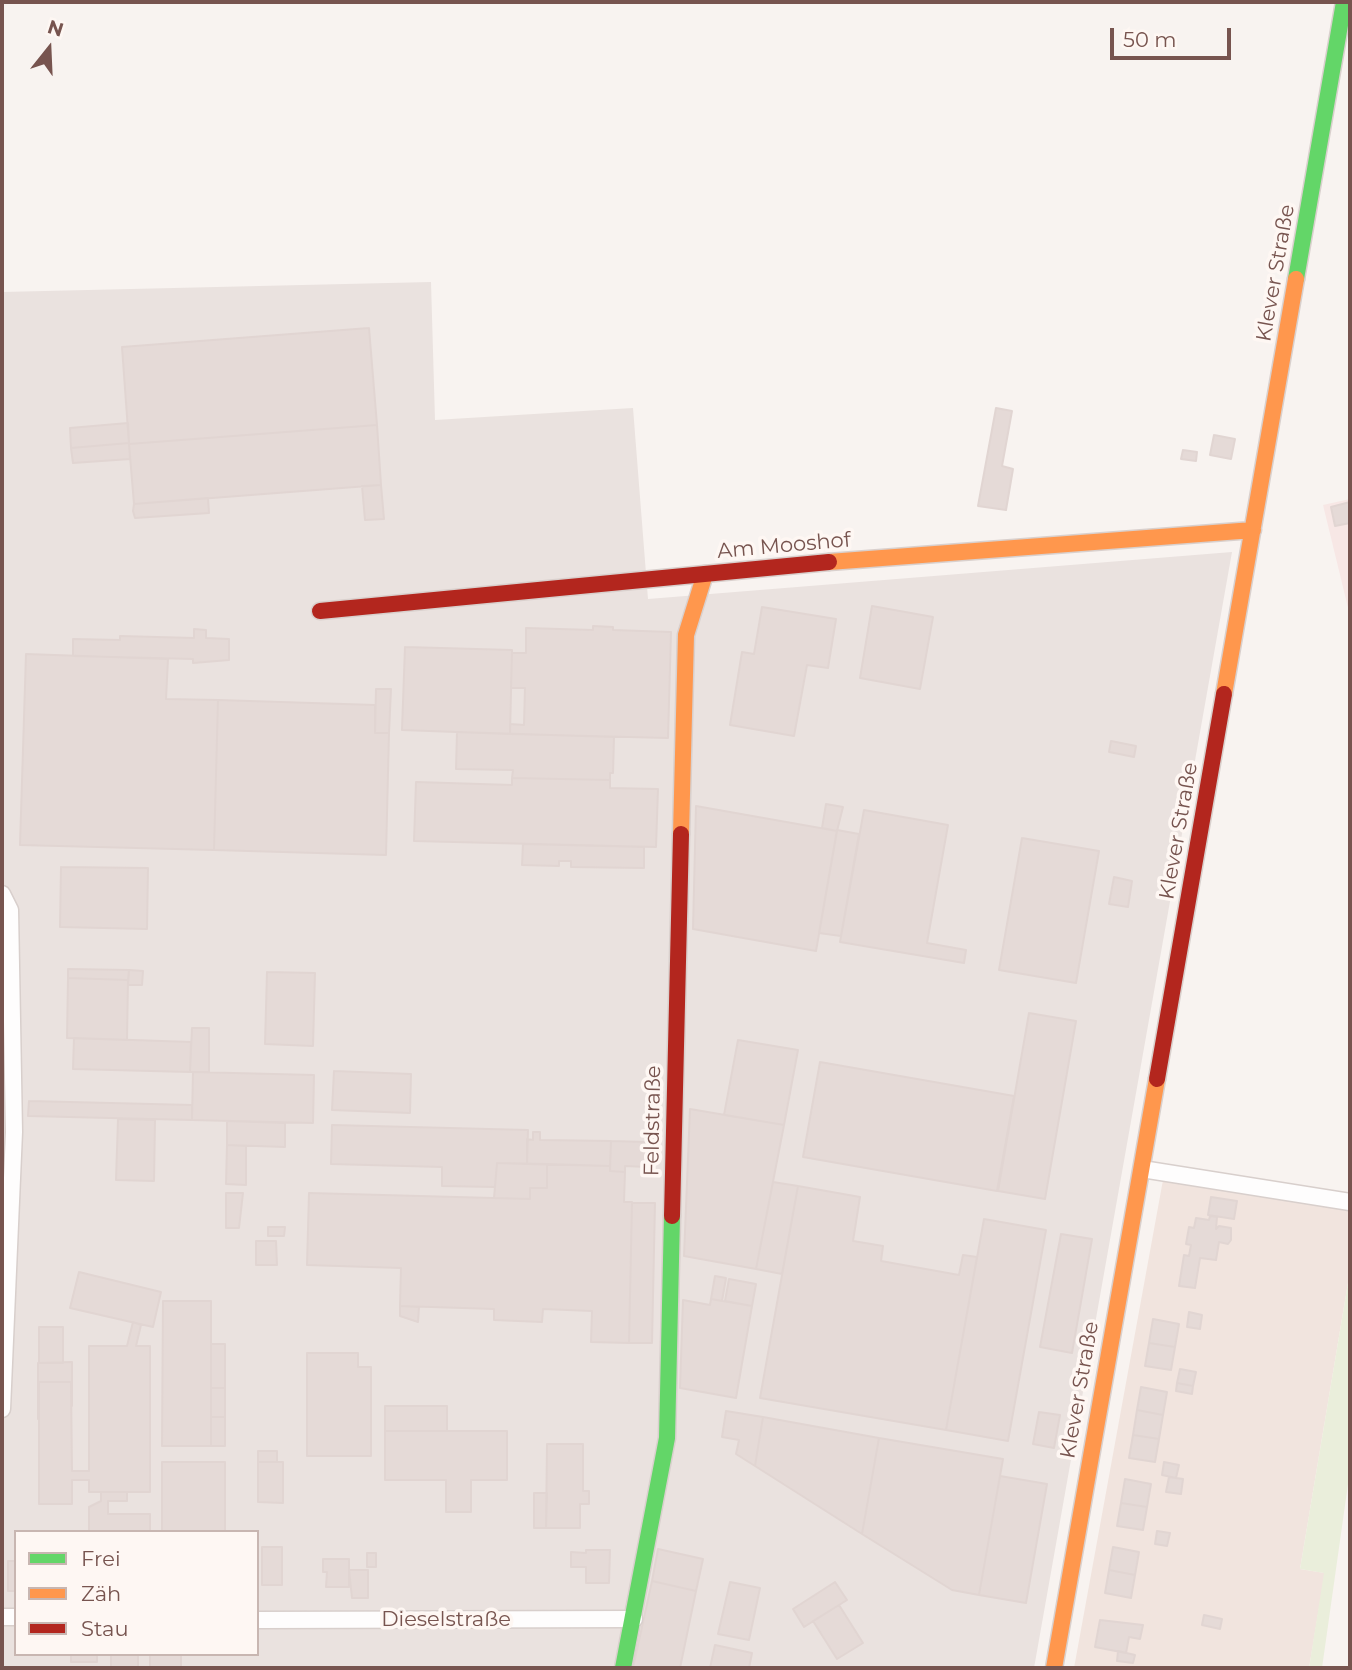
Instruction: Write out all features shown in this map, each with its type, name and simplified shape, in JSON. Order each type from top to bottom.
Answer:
[{"type":"street","name":"Klever Straße","points":[[1054,1668],[1344,2]]},
{"type":"street","name":"Am Mooshof","points":[[320,611],[705,574],[1253,530]]},
{"type":"street","name":"Feldstraße","points":[[623,1668],[667,1438],[686,635],[705,574]]},
{"type":"street","points":[[2,894],[10,910],[13,1132],[2,1409]]},
{"type":"street","points":[[1142,1169],[1350,1202]]},
{"type":"street","name":"Dieselstraße","points":[[259,1620],[634,1619]]},
{"type":"shaded area","points":[[431,282],[435,420],[633,408],[648,599],[1232,552],[1034,1668],[2,1668],[2,292]]},
{"type":"shaded area","points":[[1350,499],[1350,616],[1323,505]]},
{"type":"shaded area","points":[[1163,1180],[1350,1211],[1350,1271],[1300,1569],[1325,1573],[1309,1668],[1074,1668]]},
{"type":"green space","points":[[1350,1271],[1350,1470],[1322,1668],[1309,1668],[1324,1573],[1300,1569]]},
{"type":"building","points":[[369,328],[377,425],[129,444],[122,347]]},
{"type":"building","points":[[996,408],[1012,411],[1002,466],[1013,469],[1006,510],[978,506]]},
{"type":"building","points":[[128,423],[129,443],[71,448],[70,428]]},
{"type":"building","points":[[377,425],[381,485],[134,504],[129,444]]},
{"type":"building","points":[[1214,435],[1235,439],[1231,459],[1210,455]]},
{"type":"building","points":[[129,443],[130,459],[73,463],[71,448]]},
{"type":"building","points":[[1183,450],[1197,452],[1196,461],[1181,459]]},
{"type":"building","points":[[381,485],[384,519],[365,520],[362,486]]},
{"type":"building","points":[[208,498],[209,513],[135,518],[133,511],[134,504]]},
{"type":"building","points":[[1350,502],[1350,523],[1335,526],[1331,507]]},
{"type":"building","points":[[872,606],[933,617],[920,689],[860,678]]},
{"type":"building","points":[[762,607],[836,619],[828,668],[807,665],[794,736],[730,725],[742,652],[754,654]]},
{"type":"building","points":[[593,626],[613,627],[613,630],[671,632],[668,738],[510,734],[510,724],[524,725],[525,688],[511,688],[512,653],[526,653],[526,628],[593,630]]},
{"type":"building","points":[[194,629],[206,630],[206,638],[229,639],[229,660],[193,663],[193,659],[73,656],[73,639],[120,640],[120,636],[194,638]]},
{"type":"building","points":[[405,647],[512,650],[510,734],[402,730]]},
{"type":"building","points":[[26,654],[168,659],[166,699],[218,700],[214,850],[20,845]]},
{"type":"building","points":[[376,689],[391,689],[389,733],[375,733]]},
{"type":"building","points":[[218,700],[375,705],[375,733],[389,733],[386,855],[214,850]]},
{"type":"building","points":[[457,732],[614,737],[613,773],[610,773],[610,780],[512,778],[513,770],[456,769]]},
{"type":"building","points":[[1111,741],[1136,746],[1134,757],[1109,752]]},
{"type":"building","points":[[512,778],[610,780],[610,788],[658,789],[656,847],[414,841],[416,782],[512,785]]},
{"type":"building","points":[[826,804],[843,807],[837,831],[822,828]]},
{"type":"building","points":[[696,806],[837,831],[816,951],[693,929]]},
{"type":"building","points":[[864,810],[948,825],[927,943],[966,950],[964,963],[840,942]]},
{"type":"building","points":[[837,830],[859,834],[841,936],[819,933]]},
{"type":"building","points":[[1022,838],[1099,851],[1076,983],[999,970]]},
{"type":"building","points":[[523,844],[644,847],[644,868],[571,867],[571,861],[559,861],[559,866],[522,865]]},
{"type":"building","points":[[61,867],[148,868],[147,929],[60,927]]},
{"type":"building","points":[[1114,877],[1132,881],[1128,907],[1109,904]]},
{"type":"building","points":[[68,969],[129,970],[128,980],[68,978]]},
{"type":"building","points":[[129,970],[143,971],[142,985],[128,985]]},
{"type":"building","points":[[267,972],[315,973],[313,1046],[265,1044]]},
{"type":"building","points":[[68,978],[128,980],[127,1040],[67,1038]]},
{"type":"building","points":[[1029,1013],[1076,1021],[1045,1199],[998,1191]]},
{"type":"building","points":[[192,1028],[209,1028],[209,1072],[190,1072]]},
{"type":"building","points":[[74,1038],[191,1042],[190,1072],[73,1069]]},
{"type":"building","points":[[738,1040],[798,1050],[784,1125],[724,1115]]},
{"type":"building","points":[[820,1062],[1014,1096],[997,1191],[803,1157]]},
{"type":"building","points":[[334,1071],[411,1074],[410,1113],[332,1110]]},
{"type":"building","points":[[193,1072],[314,1075],[313,1123],[192,1120]]},
{"type":"building","points":[[29,1101],[192,1105],[192,1120],[28,1116]]},
{"type":"building","points":[[690,1109],[784,1125],[756,1269],[684,1256]]},
{"type":"building","points":[[118,1119],[155,1120],[154,1181],[116,1180]]},
{"type":"building","points":[[227,1121],[285,1123],[285,1147],[227,1145]]},
{"type":"building","points":[[332,1125],[528,1130],[527,1164],[497,1163],[495,1187],[442,1186],[442,1167],[331,1164]]},
{"type":"building","points":[[533,1132],[540,1132],[540,1140],[611,1141],[610,1166],[527,1164],[527,1139],[533,1140]]},
{"type":"building","points":[[611,1141],[647,1142],[647,1167],[625,1166],[625,1172],[610,1171]]},
{"type":"building","points":[[227,1145],[246,1146],[246,1185],[226,1184]]},
{"type":"building","points":[[497,1163],[547,1164],[547,1188],[530,1188],[530,1199],[494,1198]]},
{"type":"building","points":[[547,1164],[610,1166],[610,1171],[625,1172],[624,1202],[632,1202],[629,1343],[591,1342],[592,1311],[543,1309],[542,1322],[494,1320],[494,1309],[400,1306],[401,1268],[307,1265],[309,1193],[530,1199],[530,1188],[547,1188]]},
{"type":"building","points":[[773,1182],[798,1186],[782,1274],[756,1269]]},
{"type":"building","points":[[798,1186],[860,1197],[853,1241],[883,1246],[881,1261],[959,1275],[963,1255],[977,1257],[946,1430],[760,1398]]},
{"type":"building","points":[[226,1193],[243,1193],[239,1228],[226,1228]]},
{"type":"building","points":[[1211,1197],[1237,1201],[1234,1219],[1208,1215]]},
{"type":"building","points":[[632,1203],[655,1203],[652,1343],[629,1343]]},
{"type":"building","points":[[1210,1216],[1217,1217],[1216,1229],[1219,1226],[1231,1228],[1231,1240],[1228,1244],[1219,1242],[1216,1260],[1200,1258],[1195,1288],[1179,1286],[1184,1255],[1189,1256],[1191,1245],[1186,1244],[1189,1227],[1194,1228],[1196,1218],[1209,1220]]},
{"type":"building","points":[[984,1219],[1046,1230],[1008,1441],[946,1430]]},
{"type":"building","points":[[268,1227],[285,1227],[284,1236],[268,1236]]},
{"type":"building","points":[[1061,1234],[1092,1239],[1072,1353],[1040,1347]]},
{"type":"building","points":[[256,1241],[276,1241],[277,1265],[256,1265]]},
{"type":"building","points":[[79,1272],[161,1292],[153,1327],[70,1308]]},
{"type":"building","points":[[715,1276],[726,1278],[722,1301],[711,1299]]},
{"type":"building","points":[[729,1279],[756,1284],[752,1306],[725,1301]]},
{"type":"building","points":[[711,1299],[752,1306],[736,1398],[680,1388],[683,1300],[710,1305]]},
{"type":"building","points":[[163,1301],[211,1301],[211,1446],[162,1446]]},
{"type":"building","points":[[400,1306],[419,1307],[418,1322],[400,1316]]},
{"type":"building","points":[[1189,1312],[1202,1315],[1200,1329],[1187,1327]]},
{"type":"building","points":[[1153,1319],[1179,1324],[1175,1347],[1149,1343]]},
{"type":"building","points":[[133,1322],[141,1325],[136,1346],[150,1346],[150,1492],[89,1492],[89,1480],[72,1480],[72,1504],[39,1504],[39,1382],[71,1382],[72,1471],[89,1471],[89,1346],[127,1346]]},
{"type":"building","points":[[39,1327],[63,1327],[63,1363],[39,1363]]},
{"type":"building","points":[[1149,1343],[1175,1347],[1171,1370],[1145,1366]]},
{"type":"building","points":[[211,1344],[225,1344],[225,1388],[211,1388]]},
{"type":"building","points":[[307,1353],[358,1353],[358,1367],[371,1367],[371,1456],[307,1456]]},
{"type":"building","points":[[72,1362],[72,1406],[71,1382],[39,1382],[38,1419],[38,1363]]},
{"type":"building","points":[[1180,1369],[1196,1372],[1193,1386],[1177,1383]]},
{"type":"building","points":[[1177,1383],[1193,1386],[1192,1394],[1176,1391]]},
{"type":"building","points":[[1141,1387],[1167,1392],[1163,1415],[1137,1410]]},
{"type":"building","points":[[211,1388],[225,1388],[225,1417],[211,1417]]},
{"type":"building","points":[[385,1406],[447,1406],[447,1431],[385,1431]]},
{"type":"building","points":[[1137,1410],[1163,1415],[1159,1439],[1133,1435]]},
{"type":"building","points":[[726,1411],[763,1417],[755,1466],[736,1454],[739,1440],[722,1437]]},
{"type":"building","points":[[1039,1412],[1060,1415],[1054,1448],[1033,1444]]},
{"type":"building","points":[[211,1417],[225,1417],[225,1446],[211,1446]]},
{"type":"building","points":[[763,1417],[879,1438],[862,1534],[755,1466]]},
{"type":"building","points":[[385,1431],[507,1431],[507,1480],[471,1480],[471,1512],[446,1512],[446,1480],[385,1480]]},
{"type":"building","points":[[1133,1435],[1159,1439],[1155,1462],[1129,1458]]},
{"type":"building","points":[[879,1438],[1003,1459],[979,1595],[952,1590],[862,1534]]},
{"type":"building","points":[[547,1444],[583,1444],[583,1491],[589,1491],[589,1504],[580,1504],[580,1528],[546,1528]]},
{"type":"building","points":[[258,1451],[277,1451],[277,1462],[258,1462]]},
{"type":"building","points":[[162,1462],[225,1462],[225,1530],[162,1530]]},
{"type":"building","points":[[258,1462],[283,1462],[283,1503],[258,1502]]},
{"type":"building","points":[[1164,1462],[1179,1465],[1176,1478],[1162,1475]]},
{"type":"building","points":[[1000,1476],[1047,1484],[1026,1603],[979,1595]]},
{"type":"building","points":[[1169,1477],[1183,1479],[1181,1494],[1166,1492]]},
{"type":"building","points":[[1125,1479],[1151,1484],[1147,1507],[1121,1503]]},
{"type":"building","points":[[101,1492],[127,1492],[127,1501],[108,1501],[108,1514],[150,1514],[150,1530],[89,1530],[89,1507],[101,1501]]},
{"type":"building","points":[[534,1493],[547,1493],[546,1528],[534,1528]]},
{"type":"building","points":[[1121,1503],[1147,1507],[1143,1530],[1117,1526]]},
{"type":"building","points":[[1157,1531],[1170,1533],[1167,1546],[1155,1544]]},
{"type":"building","points":[[262,1547],[282,1547],[282,1585],[262,1585]]},
{"type":"building","points":[[1113,1547],[1139,1552],[1135,1575],[1109,1570]]},
{"type":"building","points":[[658,1549],[703,1559],[696,1591],[652,1581]]},
{"type":"building","points":[[586,1550],[610,1550],[609,1583],[586,1583],[586,1567],[571,1567],[571,1552],[586,1553]]},
{"type":"building","points":[[367,1553],[376,1553],[376,1567],[367,1567]]},
{"type":"building","points":[[323,1559],[349,1559],[349,1587],[326,1587],[327,1572],[323,1572]]},
{"type":"building","points":[[8,1561],[14,1561],[14,1591],[8,1591]]},
{"type":"building","points":[[349,1570],[368,1570],[368,1598],[352,1598]]},
{"type":"building","points":[[1109,1570],[1135,1575],[1131,1598],[1105,1593]]},
{"type":"building","points":[[652,1581],[696,1591],[680,1668],[633,1668]]},
{"type":"building","points":[[730,1582],[760,1588],[749,1640],[718,1634]]},
{"type":"building","points":[[835,1582],[847,1600],[804,1627],[793,1609]]},
{"type":"building","points":[[839,1605],[863,1643],[837,1659],[813,1621]]},
{"type":"building","points":[[1204,1615],[1222,1619],[1220,1629],[1202,1625]]},
{"type":"building","points":[[1100,1620],[1143,1625],[1140,1639],[1129,1637],[1126,1653],[1095,1647]]},
{"type":"building","points":[[715,1645],[752,1653],[749,1668],[710,1668]]},
{"type":"building","points":[[1118,1651],[1135,1655],[1133,1663],[1117,1661]]},
{"type":"building","points":[[71,1656],[97,1656],[97,1662],[71,1662]]},
{"type":"building","points":[[111,1656],[138,1656],[138,1668],[111,1668]]},
{"type":"building","points":[[150,1656],[181,1656],[181,1667],[150,1667]]},
{"type":"traffic: fast","points":[[1296,279],[1344,2]]},
{"type":"traffic: fast","points":[[623,1668],[667,1438],[672,1216]]},
{"type":"traffic: slow","points":[[1224,694],[1296,279]]},
{"type":"traffic: slow","points":[[829,562],[1253,530]]},
{"type":"traffic: slow","points":[[681,834],[686,635],[705,574]]},
{"type":"traffic: slow","points":[[1054,1668],[1157,1079]]},
{"type":"traffic: jam","points":[[320,611],[829,562]]},
{"type":"traffic: jam","points":[[1157,1079],[1224,694]]},
{"type":"traffic: jam","points":[[672,1216],[681,834]]}]
